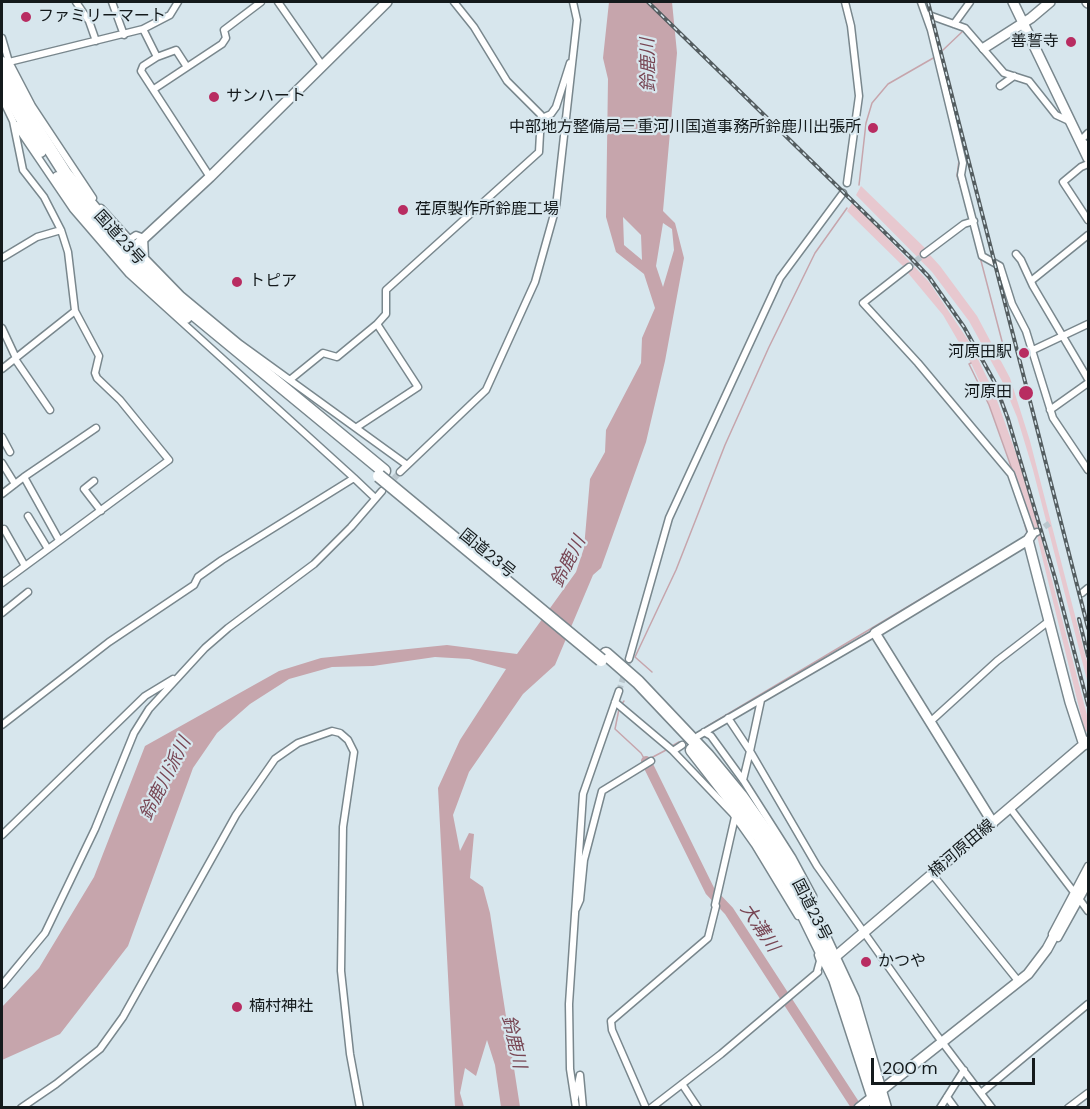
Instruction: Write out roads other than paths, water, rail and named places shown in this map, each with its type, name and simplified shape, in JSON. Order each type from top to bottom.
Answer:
[{"type":"highway","name":"国道23号","points":[[5,62],[46,144],[175,308],[382,473],[604,657],[668,713],[726,776],[764,827],[807,900],[861,1021],[871,1101],[885,1107]]},
{"type":"highway","name":"国道23号","points":[[2,83],[48,163],[99,232],[129,249]]},
{"type":"highway","name":"国道23号","points":[[604,657],[674,731],[732,799],[777,864],[832,960]]},
{"type":"street","points":[[76,2],[89,21],[96,41]]},
{"type":"street","points":[[112,2],[124,35]]},
{"type":"street","points":[[2,38],[5,62],[143,29],[170,15],[178,2]]},
{"type":"street","points":[[154,89],[225,42],[224,30],[261,2]]},
{"type":"street","points":[[278,2],[322,65]]},
{"type":"street","points":[[129,249],[210,177],[387,2]]},
{"type":"street","points":[[454,2],[507,81],[542,118]]},
{"type":"street","points":[[400,472],[486,390],[535,282],[556,207],[577,20],[573,2]]},
{"type":"street","points":[[845,2],[851,26],[859,96],[847,183]]},
{"type":"street","points":[[921,2],[953,121],[963,163],[961,175],[982,256],[1000,266],[1012,304],[1033,350],[1050,410],[1089,470]]},
{"type":"street","points":[[954,24],[970,2]]},
{"type":"street","points":[[984,48],[1050,2]]},
{"type":"street","points":[[1015,5],[1071,121],[1086,140],[1089,158]]},
{"type":"street","points":[[926,14],[964,28],[1004,73],[1029,81],[1056,115],[1071,121]]},
{"type":"street","points":[[143,29],[158,57]]},
{"type":"street","points":[[187,67],[176,50],[158,57],[143,66],[141,71],[210,177]]},
{"type":"street","points":[[542,118],[551,114],[556,106],[573,54]]},
{"type":"street","points":[[1000,86],[1014,76]]},
{"type":"street","points":[[2,98],[13,121],[73,209],[129,274],[375,498]]},
{"type":"street","points":[[291,379],[323,353],[337,357],[377,324],[386,314],[386,290],[537,155],[542,118]]},
{"type":"street","points":[[2,584],[170,460],[120,400],[97,378],[95,373],[99,356],[75,310],[68,252],[61,230],[44,197],[23,170],[13,121]]},
{"type":"street","points":[[1089,164],[1080,167],[1063,182],[1089,220]]},
{"type":"street","points":[[629,659],[669,518],[780,278],[843,193]]},
{"type":"street","points":[[924,254],[964,224],[974,221]]},
{"type":"street","points":[[2,258],[37,237],[61,230]]},
{"type":"street","points":[[1031,281],[1089,235]]},
{"type":"street","points":[[144,238],[145,258],[181,295],[240,344],[407,465]]},
{"type":"street","points":[[129,249],[145,251]]},
{"type":"street","points":[[1016,254],[1022,260],[1062,337],[1089,381],[1050,410]]},
{"type":"street","points":[[909,267],[863,303],[918,363],[1011,474],[1033,535],[1049,621],[1087,743]]},
{"type":"street","points":[[2,369],[75,310]]},
{"type":"street","points":[[357,427],[418,387],[377,324]]},
{"type":"street","points":[[1033,350],[1089,324]]},
{"type":"street","points":[[2,328],[16,358],[50,410]]},
{"type":"street","points":[[2,494],[96,428]]},
{"type":"street","points":[[2,437],[10,452]]},
{"type":"street","points":[[2,463],[15,484]]},
{"type":"street","points":[[24,477],[60,540]]},
{"type":"street","points":[[2,725],[109,642],[194,585],[198,577],[222,560],[354,478]]},
{"type":"street","points":[[94,481],[84,489],[101,511]]},
{"type":"street","points":[[2,985],[33,951],[45,933],[95,829],[134,733],[157,699],[228,628],[314,564],[351,527],[382,491]]},
{"type":"street","points":[[28,516],[48,549]]},
{"type":"street","points":[[4,529],[25,566]]},
{"type":"street","points":[[807,900],[813,896],[811,892],[743,780],[711,736],[701,734],[875,633],[1033,535]]},
{"type":"street","points":[[1082,593],[1089,588]]},
{"type":"street","points":[[2,612],[28,592]]},
{"type":"street","points":[[930,722],[997,661],[1049,621]]},
{"type":"street","points":[[875,633],[993,823]]},
{"type":"street","points":[[2,835],[145,696],[177,678]]},
{"type":"street","points":[[575,1104],[569,1004],[583,794],[619,691]]},
{"type":"street","points":[[743,780],[761,700]]},
{"type":"street","points":[[616,703],[671,748],[735,818],[798,917],[819,958],[817,972]]},
{"type":"street","points":[[728,718],[750,751],[817,866],[942,1042],[992,1107]]},
{"type":"street","points":[[21,1107],[56,1084],[100,1049],[123,1017],[236,815],[275,759],[298,743],[332,731],[340,733],[348,740],[354,752],[344,827],[340,905],[340,971],[350,1054],[360,1107]]},
{"type":"street","name":"楠河原田線","points":[[832,960],[1087,743]]},
{"type":"street","points":[[671,748],[682,745]]},
{"type":"street","points":[[574,912],[580,900],[584,860],[602,791],[651,761]]},
{"type":"street","points":[[1010,808],[1073,891]]},
{"type":"street","points":[[646,1107],[612,1030],[611,1021],[708,938],[735,818]]},
{"type":"street","points":[[1047,949],[1054,924],[1089,866]]},
{"type":"street","points":[[1047,949],[1089,873]]},
{"type":"street","points":[[932,874],[1019,982]]},
{"type":"street","points":[[871,1101],[1019,982],[1058,938],[1089,884]]},
{"type":"street","points":[[1080,900],[1089,911]]},
{"type":"street","points":[[651,1107],[832,960]]},
{"type":"street","points":[[981,1093],[1089,1004]]},
{"type":"street","points":[[940,1107],[964,1070]]},
{"type":"street","points":[[575,1104],[580,1075],[583,1107]]},
{"type":"street","points":[[682,1084],[698,1107]]},
{"type":"street","points":[[1068,1107],[1089,1093]]},
{"type":"street","points":[[947,1097],[955,1107]]},
{"type":"water","points":[[609,2],[672,2],[677,53],[663,211],[675,223],[684,258],[665,361],[646,442],[601,568],[593,575],[555,665],[523,694],[469,772],[453,815],[460,851],[469,833],[474,834],[470,878],[483,887],[490,913],[520,1107],[501,1107],[495,1065],[487,1040],[476,1076],[465,1068],[460,1093],[464,1107],[455,1107],[438,788],[460,740],[506,669],[469,659],[435,657],[373,666],[332,667],[289,679],[250,704],[217,733],[193,768],[128,946],[60,1034],[2,1060],[2,1007],[39,968],[94,877],[145,746],[279,671],[321,658],[447,645],[517,654],[576,572],[584,548],[590,479],[605,452],[606,430],[641,363],[642,338],[655,308],[644,274],[616,252],[606,217],[608,79],[603,58]],"holes":[[[623,217],[641,235],[642,260],[624,245]],[[663,223],[672,229],[674,250],[663,287],[656,266]]]},
{"type":"waterway","points":[[943,50],[963,31]]},
{"type":"waterway","points":[[859,185],[866,123],[872,103],[888,84],[935,57]]},
{"type":"waterway","points":[[951,125],[958,156]]},
{"type":"waterway","points":[[959,160],[957,176],[962,191]]},
{"type":"waterway","points":[[652,672],[635,657],[676,570],[725,445],[769,347],[815,253],[847,208]]},
{"type":"waterway","points":[[980,257],[1003,345],[996,349]]},
{"type":"waterway","points":[[971,363],[969,364],[989,405],[1013,472]]},
{"type":"waterway","points":[[706,727],[1023,538],[1027,533],[1021,510]]},
{"type":"waterway","points":[[621,705],[624,701]]},
{"type":"waterway","points":[[619,709],[615,729],[641,753],[645,760]]},
{"type":"waterway","points":[[672,746],[679,742]]},
{"type":"waterway","points":[[651,758],[668,749]]},
{"type":"waterway","name":"大溝川","points":[[646,761],[710,891],[729,911],[857,1108]]},
{"type":"tunnel","points":[[909,267],[924,254]]},
{"type":"tunnel","points":[[388,485],[400,472]]},
{"type":"tunnel","points":[[1037,532],[1050,523]]},
{"type":"tunnel","points":[[619,691],[629,659]]},
{"type":"railway","points":[[648,2],[911,258],[929,277],[964,327],[994,381],[1008,419],[1055,578],[1088,705]]},
{"type":"railway","points":[[928,2],[1088,628]]},
{"type":"railway","points":[[1079,619],[1088,656]]},
{"type":"place","name":"ファミリーマート","points":[[26,17]]},
{"type":"place","name":"善誓寺","points":[[1071,42]]},
{"type":"place","name":"サンハート","points":[[214,97]]},
{"type":"place","name":"中部地方整備局三重河川国道事務所鈴鹿川出張所","points":[[873,128]]},
{"type":"place","name":"荏原製作所鈴鹿工場","points":[[403,210]]},
{"type":"place","name":"トピア","points":[[237,282]]},
{"type":"place","name":"河原田駅","points":[[1024,353]]},
{"type":"place","name":"河原田","points":[[1026,393]]},
{"type":"place","name":"かつや","points":[[866,962]]},
{"type":"place","name":"楠村神社","points":[[237,1007]]},
{"type":"water label","name":"鈴鹿川","points":[[649,65]]},
{"type":"water label","name":"鈴鹿川","points":[[569,562]]},
{"type":"water label","name":"鈴鹿川派川","points":[[166,779]]},
{"type":"water label","name":"鈴鹿川","points":[[513,1042]]}]
